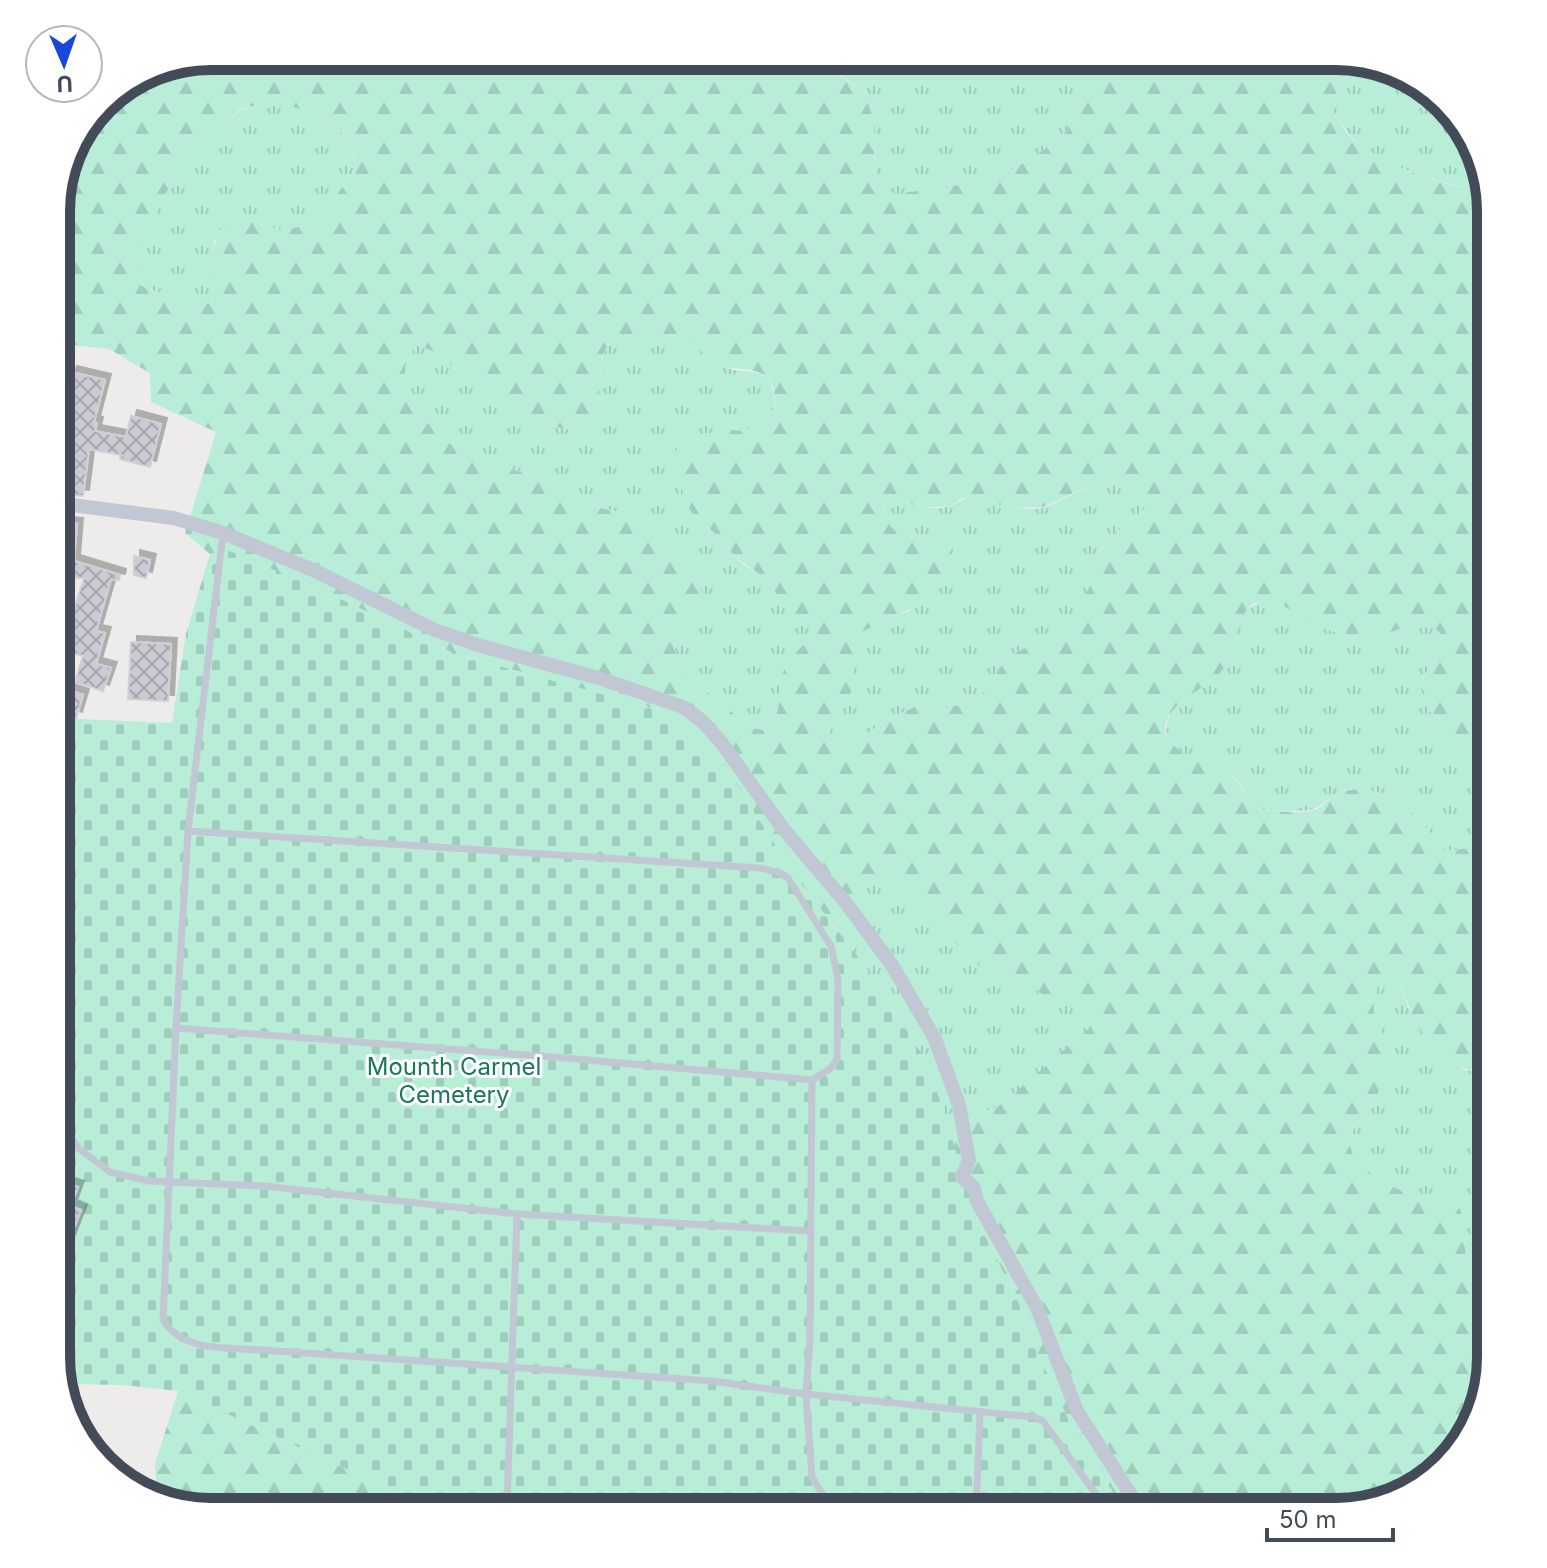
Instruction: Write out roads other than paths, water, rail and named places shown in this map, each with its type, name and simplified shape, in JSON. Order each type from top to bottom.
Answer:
[{"type":"street","points":[[70,505],[174,518],[223,533],[313,570],[435,630],[655,696],[683,707],[702,721],[883,953],[935,1039],[959,1105],[969,1160],[962,1177],[974,1188],[977,1201],[1037,1308],[1077,1411],[1133,1498]]},
{"type":"lane","points":[[223,533],[188,831],[163,1320],[171,1333],[187,1343],[712,1381],[806,1394],[1033,1417],[1043,1421],[1098,1498]]},
{"type":"lane","points":[[176,1028],[812,1080],[831,1068],[837,1059],[838,979],[831,946],[799,893],[780,873],[760,868],[188,831]]},
{"type":"lane","points":[[812,1080],[810,1338],[806,1394],[812,1477],[825,1498]]},
{"type":"lane","points":[[70,1136],[78,1148],[110,1172],[149,1181],[264,1186],[517,1214],[809,1231]]},
{"type":"lane","points":[[507,1498],[517,1214]]},
{"type":"lane","points":[[977,1498],[980,1413]]},
{"type":"park label","name":"Mounth Carmel Cemetery","points":[[454,1081]]}]
